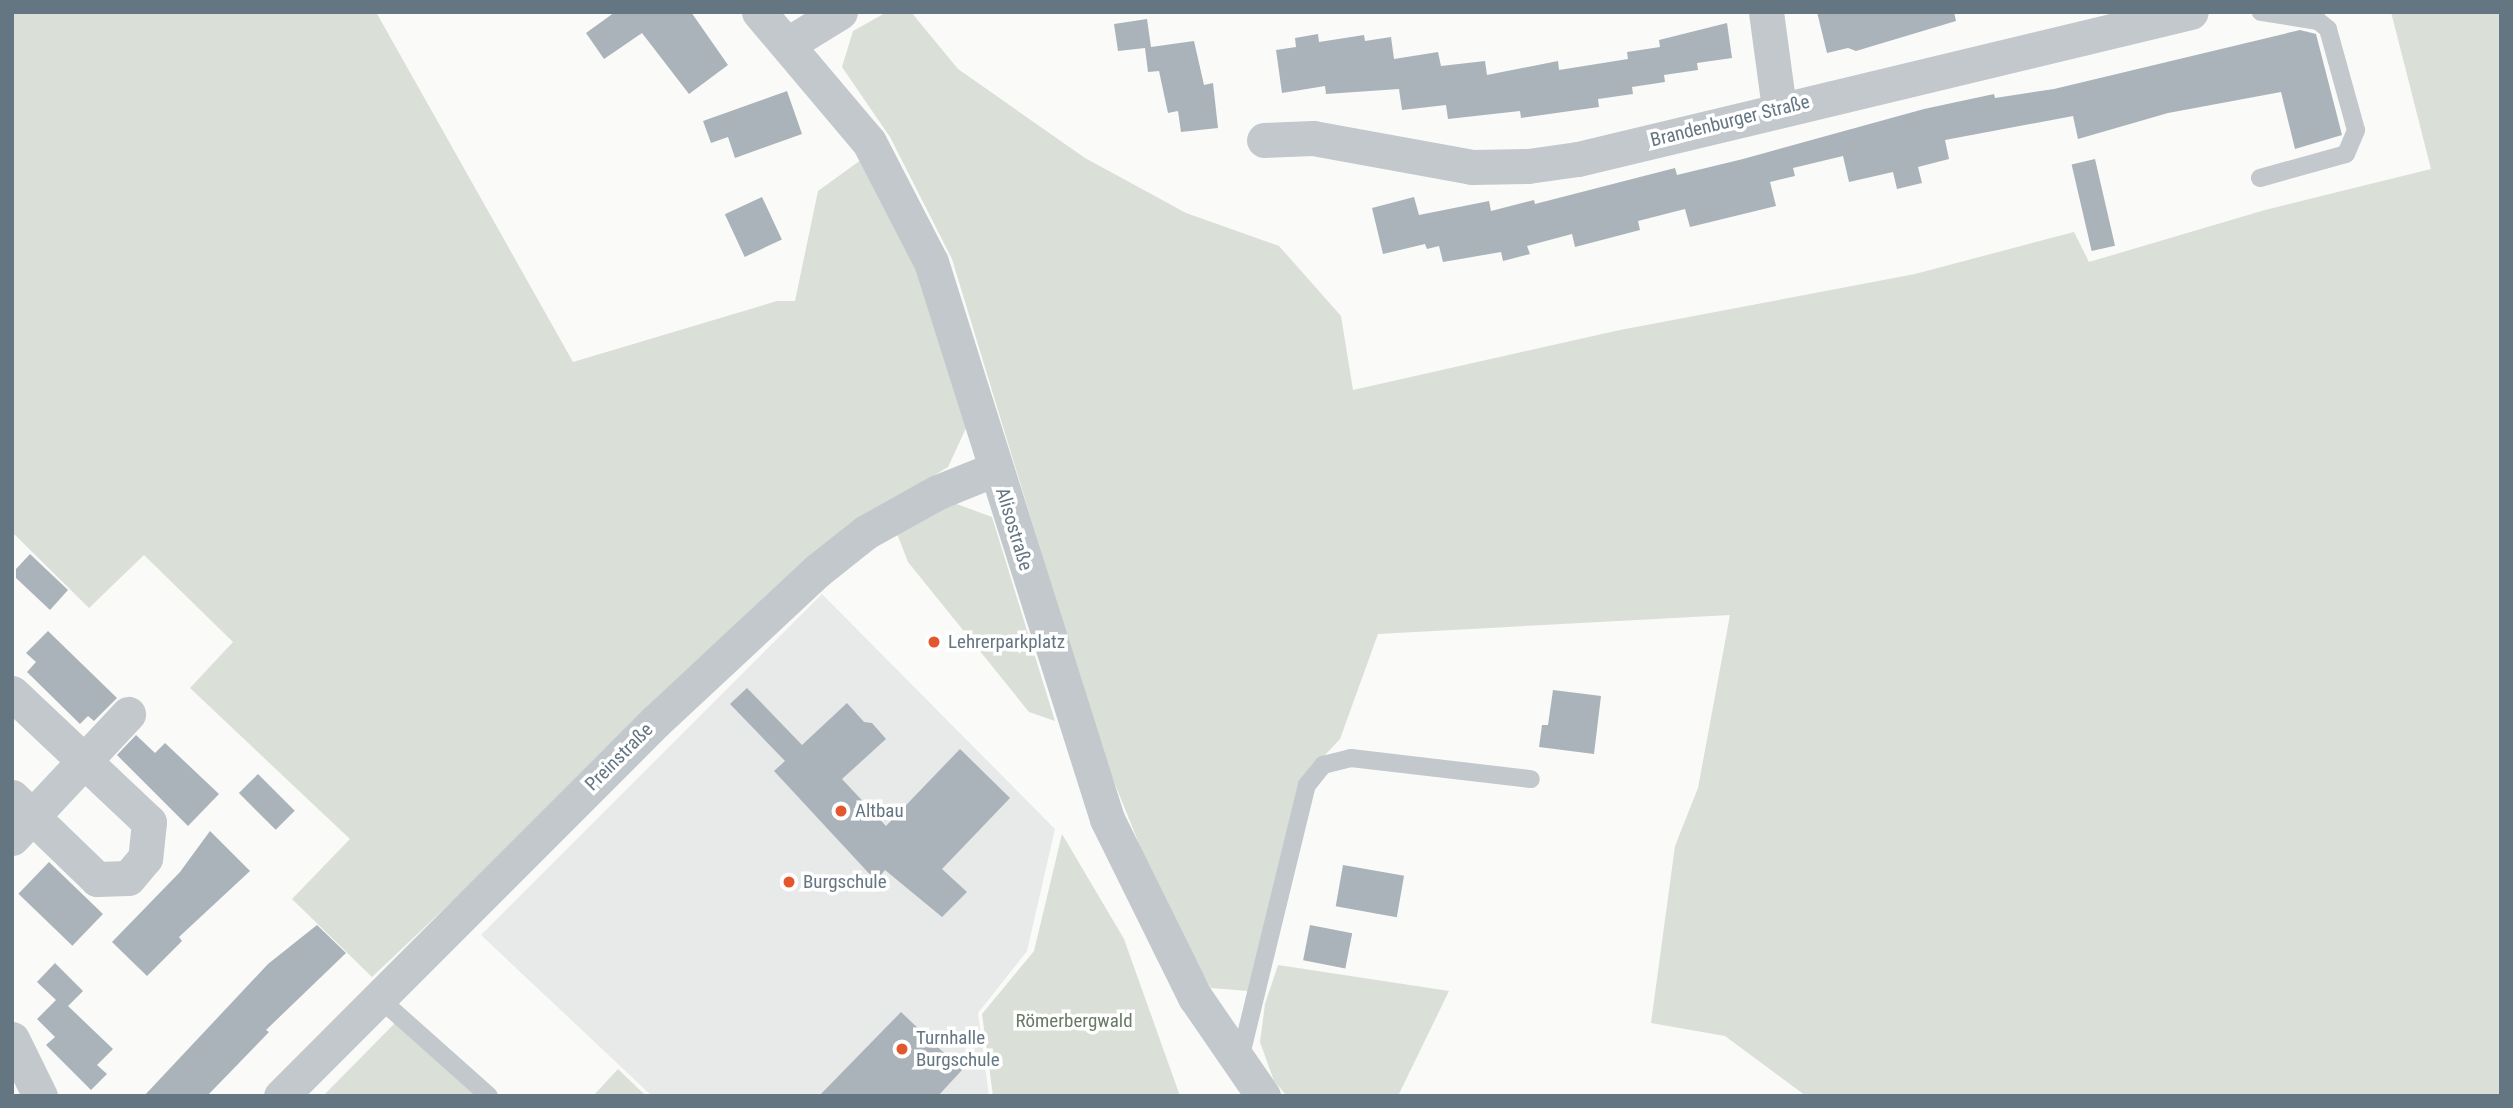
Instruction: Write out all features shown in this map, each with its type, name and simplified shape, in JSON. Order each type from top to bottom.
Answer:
[{"type":"street","name":"Alisostraße","points":[[759,12],[869,142],[901,198],[931,262],[1107,819],[1188,985],[1238,1065],[1263,1096]]},
{"type":"street","points":[[788,44],[840,12]]},
{"type":"street","points":[[1766,12],[1779,108]]},
{"type":"street","name":"Brandenburger Straße","points":[[1264,140],[1313,138],[1472,167],[1528,166],[1578,159],[1779,108],[2175,14]]},
{"type":"street","name":"Preinstraße","points":[[281,1096],[656,721],[818,570],[866,532],[939,492],[995,469]]},
{"type":"street","points":[[12,693],[84,760],[149,822],[145,858],[128,878],[97,880],[19,817],[84,760],[128,714]]},
{"type":"street","points":[[12,1039],[40,1096]]},
{"type":"lane","points":[[2260,178],[2346,154],[2356,130],[2328,29],[2318,21],[2261,12]]},
{"type":"lane","points":[[1238,1065],[1307,785],[1323,765],[1351,758],[1531,779]]},
{"type":"lane","points":[[379,998],[489,1096]]},
{"type":"shaded area","name":"Burgschule","points":[[822,594],[1055,829],[1027,951],[978,1013],[989,1096],[652,1096],[481,935]]},
{"type":"green space","points":[[12,12],[376,12],[573,362],[777,301],[795,301],[818,191],[865,157],[919,270],[967,426],[948,467],[847,528],[372,977],[292,899],[350,839],[190,688],[233,642],[144,555],[89,608],[12,532]]},
{"type":"green space","points":[[887,12],[911,12],[958,69],[1085,158],[1186,213],[1279,246],[1341,316],[1353,390],[1620,330],[1915,274],[2074,232],[2089,262],[2265,210],[2431,169],[2391,12],[2501,12],[2501,1096],[1806,1096],[1725,1036],[1651,1023],[1675,846],[1698,788],[1730,615],[1378,634],[1340,739],[1298,784],[1248,991],[1211,988],[1167,913],[1102,752],[952,259],[890,137],[842,67],[853,31]]},
{"type":"green space","points":[[951,502],[992,517],[1055,721],[1029,712],[908,562],[896,531]]},
{"type":"green space","name":"Römerbergwald","points":[[1062,834],[1124,939],[1180,1096],[993,1096],[982,1014],[1034,951]]},
{"type":"green space","points":[[1278,965],[1449,991],[1398,1096],[1287,1096],[1274,1081],[1260,1042],[1265,1004]]},
{"type":"green space","points":[[396,1022],[481,1096],[323,1096]]},
{"type":"green space","points":[[618,1069],[646,1096],[593,1096]]},
{"type":"building","points":[[615,12],[691,12],[728,65],[689,94],[642,33],[604,59],[586,33]]},
{"type":"building","points":[[1817,12],[1954,12],[1956,21],[1856,51],[1848,48],[1827,53]]},
{"type":"building","points":[[1147,19],[1151,47],[1194,41],[1204,85],[1213,83],[1218,128],[1181,132],[1178,111],[1168,113],[1159,71],[1148,72],[1145,48],[1118,51],[1114,24]]},
{"type":"building","points":[[1727,23],[1732,58],[1697,63],[1698,70],[1664,75],[1665,82],[1632,87],[1633,94],[1598,99],[1599,107],[1521,118],[1520,111],[1448,119],[1446,105],[1402,110],[1399,89],[1326,94],[1325,86],[1282,93],[1276,50],[1296,47],[1295,38],[1318,34],[1319,42],[1364,35],[1365,41],[1391,37],[1394,59],[1438,52],[1441,66],[1485,61],[1487,75],[1558,61],[1559,70],[1628,59],[1627,52],[1660,47],[1659,40]]},
{"type":"building","points":[[2300,30],[2316,34],[2342,135],[2295,149],[2281,92],[2168,113],[2078,139],[2073,116],[1945,140],[1949,159],[1918,167],[1922,183],[1897,189],[1893,172],[1849,182],[1843,156],[1793,168],[1795,176],[1770,182],[1776,206],[1690,227],[1685,209],[1638,221],[1640,230],[1575,247],[1572,234],[1527,246],[1530,254],[1503,261],[1501,252],[1443,262],[1439,246],[1427,249],[1425,244],[1383,254],[1372,208],[1414,197],[1419,215],[1489,201],[1491,211],[1534,200],[1535,204],[1675,168],[1677,175],[1743,159],[1924,109],[1994,94],[1995,98],[2054,89]]},
{"type":"building","points":[[787,91],[802,134],[735,158],[728,137],[711,143],[703,121]]},
{"type":"building","points":[[2095,159],[2115,246],[2092,251],[2072,164]]},
{"type":"building","points":[[762,197],[782,240],[745,257],[725,214]]},
{"type":"building","points":[[30,554],[68,590],[50,610],[16,578],[16,569]]},
{"type":"building","points":[[48,631],[117,698],[94,721],[88,716],[80,724],[27,672],[36,662],[26,653]]},
{"type":"building","points":[[747,688],[802,745],[847,703],[864,722],[872,723],[886,739],[842,779],[886,826],[960,749],[1010,798],[942,869],[967,892],[942,917],[885,870],[876,881],[774,771],[785,761],[730,704]]},
{"type":"building","points":[[1553,690],[1601,696],[1594,754],[1539,747],[1542,725],[1548,725]]},
{"type":"building","points":[[136,735],[155,753],[165,743],[219,794],[188,826],[117,755]]},
{"type":"building","points":[[258,774],[295,811],[276,830],[239,793]]},
{"type":"building","points":[[210,831],[250,871],[179,937],[182,941],[147,976],[112,942],[180,872]]},
{"type":"building","points":[[49,862],[103,914],[72,946],[18,894]]},
{"type":"building","points":[[1343,865],[1404,876],[1397,917],[1336,906]]},
{"type":"building","points":[[317,925],[346,953],[266,1030],[269,1032],[207,1096],[144,1096],[268,964]]},
{"type":"building","points":[[1310,925],[1352,933],[1345,969],[1303,960]]},
{"type":"building","points":[[55,963],[83,991],[68,1006],[113,1049],[97,1065],[107,1074],[91,1090],[46,1045],[55,1037],[37,1019],[56,1000],[37,982]]},
{"type":"building","name":"Turnhalle Burgschule","points":[[901,1012],[962,1070],[938,1096],[819,1096]]},
{"type":"place","name":"Lehrerparkplatz","points":[[934,642]]},
{"type":"place","name":"Altbau","points":[[841,811]]},
{"type":"place","name":"Burgschule","points":[[789,882]]},
{"type":"place","name":"Turnhalle Burgschule","points":[[902,1049]]}]
